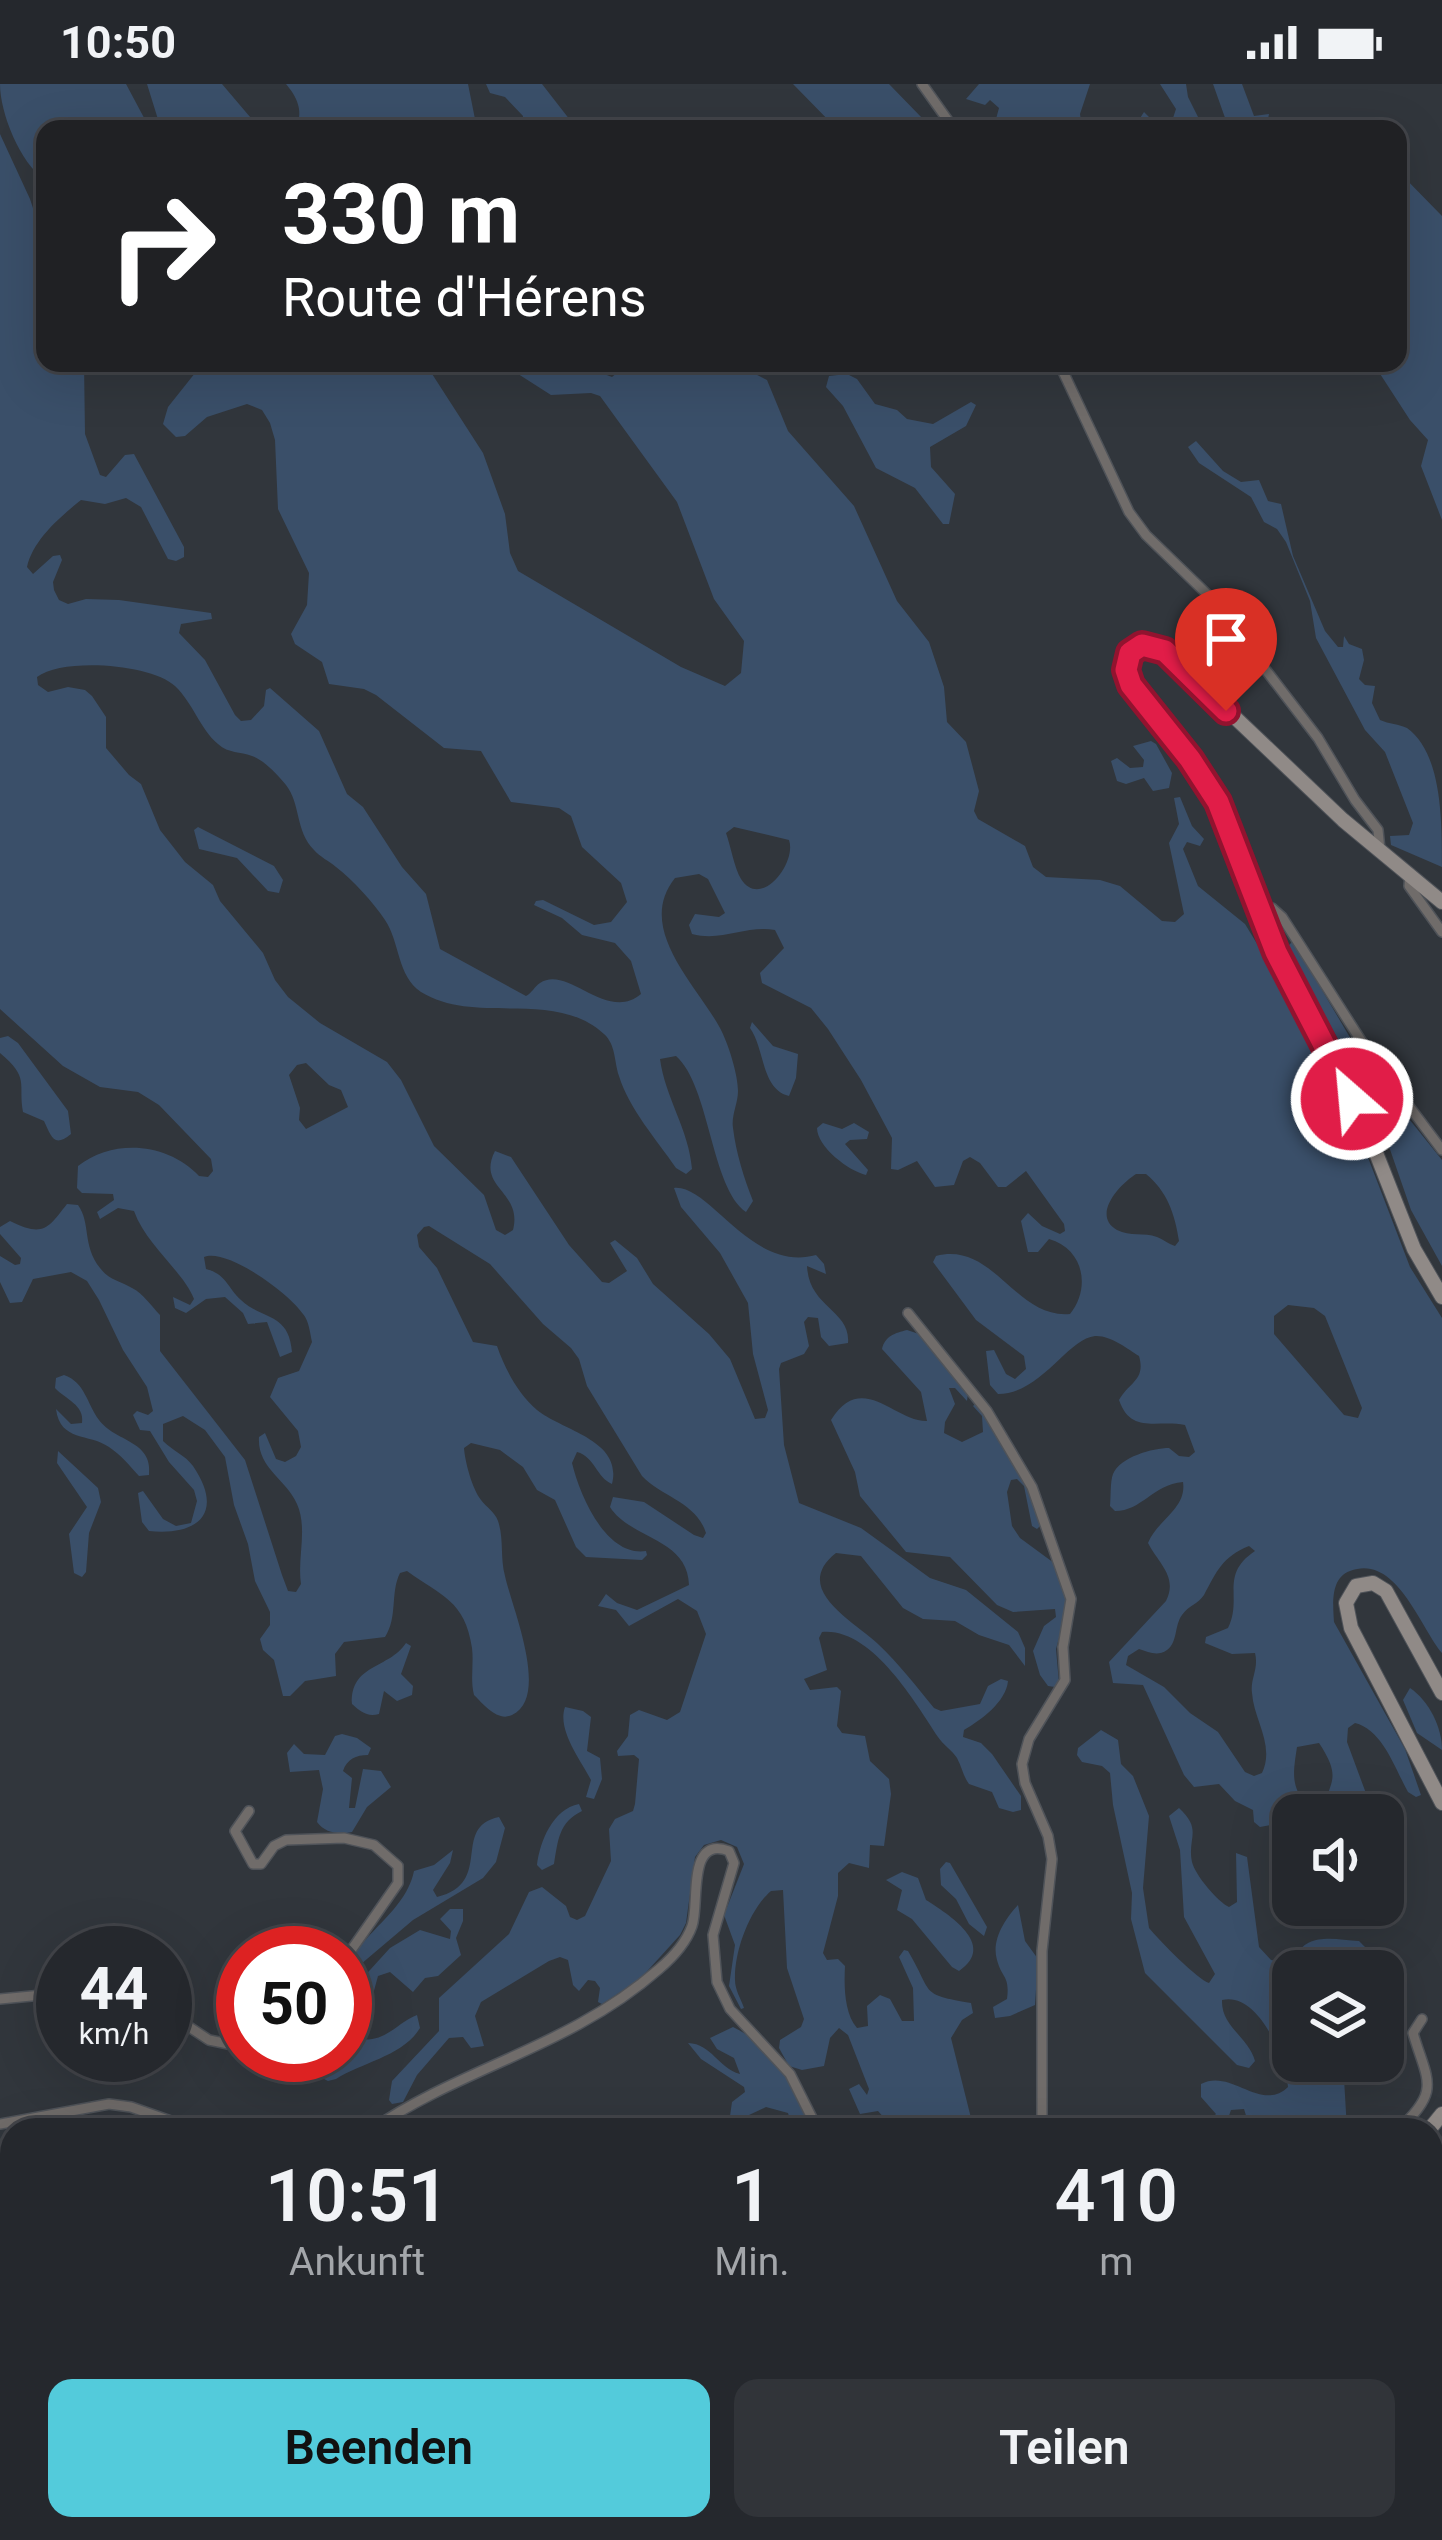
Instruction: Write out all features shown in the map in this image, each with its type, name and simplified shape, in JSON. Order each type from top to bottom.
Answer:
[{"type":"main road","points":[[1442,902],[1336,813],[1165,651],[1139,646],[1127,662],[1131,685],[1214,796],[1281,962],[1368,1130],[1414,1249],[1442,1297]]},
{"type":"main road","points":[[1442,1693],[1386,1591],[1370,1582],[1352,1589],[1346,1606],[1351,1628],[1442,1803]]},
{"type":"street","points":[[922,84],[948,120]]},
{"type":"street","points":[[1063,372],[1129,512],[1209,596],[1318,738],[1354,800],[1378,830],[1381,850]]},
{"type":"street","points":[[1410,873],[1409,886],[1442,932]]},
{"type":"street","points":[[1259,909],[1272,908],[1282,916],[1369,1053],[1442,1150]]},
{"type":"street","points":[[908,1312],[987,1412],[1032,1487],[1072,1606],[1063,1647],[1064,1680],[1029,1739],[1022,1763],[1022,1776],[1052,1852],[1042,1952],[1042,2118]]},
{"type":"street","points":[[249,1811],[235,1832],[253,1864],[261,1864],[274,1846],[286,1840],[344,1838],[374,1845],[398,1866],[398,1883],[368,1926]]},
{"type":"street","points":[[390,2118],[580,2027],[654,1974],[690,1932],[699,1864],[706,1852],[718,1847],[728,1850],[734,1863],[712,1941],[719,1989],[734,2014],[790,2074],[812,2118]]},
{"type":"street","points":[[0,1999],[36,1996]]},
{"type":"street","points":[[1410,2118],[1428,2090],[1428,2071],[1413,2033],[1422,2019]]},
{"type":"street","points":[[33,2118],[109,2104],[162,2118]]},
{"type":"shaded area","points":[[0,84],[126,84],[145,120],[36,120],[36,172],[13,136]]},
{"type":"shaded area","points":[[147,84],[222,84],[253,120],[158,120]]},
{"type":"shaded area","points":[[286,84],[468,84],[475,120],[299,120],[296,99]]},
{"type":"shaded area","points":[[486,84],[542,84],[570,120],[523,120],[505,97],[490,93]]},
{"type":"shaded area","points":[[793,84],[889,84],[926,120],[828,120]]},
{"type":"shaded area","points":[[979,84],[1090,84],[1081,120],[997,120],[999,108],[990,100],[985,105],[966,99]]},
{"type":"shaded area","points":[[1160,84],[1186,84],[1200,120],[1172,120],[1176,109]]},
{"type":"shaded area","points":[[1213,84],[1242,84],[1254,116],[1269,114],[1268,120],[1226,120]]},
{"type":"shaded area","points":[[0,134],[36,217],[36,372],[84,372],[85,434],[100,475],[106,477],[125,455],[134,454],[184,547],[184,557],[168,559],[141,507],[126,498],[105,504],[81,500],[41,538],[27,567],[33,574],[60,555],[54,590],[68,604],[119,600],[211,613],[212,619],[181,624],[179,633],[205,660],[241,721],[251,720],[264,706],[270,688],[319,731],[347,794],[363,807],[402,867],[426,894],[440,949],[526,996],[551,979],[615,1002],[641,994],[631,961],[615,943],[582,935],[562,918],[534,905],[543,900],[594,925],[611,922],[627,902],[621,883],[582,847],[571,816],[559,808],[511,802],[481,751],[444,748],[376,695],[329,684],[322,662],[295,644],[291,634],[307,605],[309,573],[278,509],[270,423],[262,410],[247,404],[207,417],[185,436],[176,437],[163,424],[168,407],[196,372],[431,372],[483,453],[505,514],[510,553],[518,571],[681,667],[725,686],[741,673],[744,641],[714,599],[677,502],[600,396],[551,395],[515,372],[599,372],[612,377],[618,372],[751,372],[767,380],[788,431],[854,506],[897,601],[929,642],[944,687],[947,722],[966,742],[979,791],[974,811],[978,819],[1025,846],[1033,867],[1046,877],[1120,886],[1162,921],[1175,922],[1184,914],[1169,843],[1179,824],[1174,798],[1180,797],[1192,826],[1204,839],[1200,846],[1187,842],[1183,849],[1198,886],[1245,924],[1273,970],[1359,1134],[1410,1267],[1442,1318],[1442,1653],[1405,1596],[1381,1573],[1366,1568],[1350,1571],[1339,1580],[1334,1593],[1334,1622],[1405,1749],[1421,1795],[1408,1792],[1381,1742],[1355,1723],[1348,1728],[1347,1742],[1366,1794],[1328,1794],[1333,1776],[1319,1743],[1297,1747],[1294,1769],[1299,1794],[1272,1794],[1272,1825],[1260,1827],[1254,1822],[1253,1810],[1235,1801],[1219,1784],[1194,1787],[1184,1775],[1143,1685],[1113,1683],[1109,1662],[1166,1601],[1170,1585],[1166,1571],[1148,1543],[1176,1507],[1183,1482],[1115,1511],[1110,1506],[1112,1477],[1122,1463],[1146,1452],[1169,1448],[1189,1457],[1195,1452],[1185,1425],[1138,1422],[1124,1411],[1119,1400],[1138,1376],[1139,1356],[1101,1336],[1074,1346],[1013,1392],[998,1394],[990,1385],[986,1351],[994,1350],[1006,1374],[1015,1379],[1026,1369],[1024,1356],[976,1320],[933,1262],[936,1256],[956,1254],[974,1259],[1034,1305],[1070,1314],[1082,1281],[1077,1260],[1049,1239],[1038,1252],[1028,1252],[1021,1221],[1028,1213],[1060,1234],[1064,1224],[1026,1171],[1006,1187],[998,1187],[970,1157],[963,1161],[954,1185],[935,1187],[917,1161],[891,1169],[892,1138],[828,1029],[811,1008],[762,983],[760,973],[784,948],[775,930],[692,934],[689,925],[695,914],[719,917],[725,913],[708,879],[699,874],[675,878],[664,897],[665,936],[720,1028],[734,1068],[738,1091],[733,1128],[753,1201],[746,1212],[725,1182],[696,1090],[676,1056],[660,1059],[690,1155],[692,1169],[686,1174],[676,1168],[629,1100],[608,1038],[584,1020],[539,1009],[443,1002],[413,985],[380,913],[308,843],[286,785],[257,758],[218,744],[175,686],[128,668],[86,665],[49,671],[37,677],[38,685],[48,692],[68,687],[92,696],[106,717],[106,748],[141,784],[160,830],[185,862],[213,885],[220,901],[263,953],[288,997],[320,1023],[387,1062],[434,1146],[484,1195],[496,1230],[505,1235],[513,1230],[514,1217],[491,1173],[495,1151],[511,1157],[569,1245],[602,1282],[609,1283],[627,1271],[610,1243],[615,1240],[637,1258],[653,1284],[730,1359],[755,1419],[765,1418],[768,1410],[753,1354],[748,1303],[720,1253],[681,1207],[674,1188],[702,1199],[771,1252],[816,1255],[826,1274],[807,1266],[809,1280],[843,1323],[848,1343],[829,1346],[821,1337],[818,1318],[808,1317],[804,1322],[809,1346],[779,1369],[784,1445],[799,1503],[861,1528],[930,1578],[966,1590],[1018,1632],[1025,1648],[1025,1666],[1009,1645],[955,1621],[923,1619],[903,1608],[861,1556],[836,1553],[824,1566],[820,1579],[831,1604],[886,1652],[934,1708],[980,1704],[988,1686],[1001,1679],[1008,1681],[998,1703],[964,1730],[963,1737],[981,1743],[992,1754],[1021,1796],[1021,1810],[1013,1812],[999,1808],[992,1792],[969,1784],[957,1758],[904,1687],[858,1641],[822,1632],[819,1638],[827,1670],[804,1679],[810,1690],[837,1687],[841,1691],[837,1726],[842,1733],[865,1736],[870,1761],[889,1779],[891,1794],[884,1846],[870,1845],[869,1868],[849,1863],[838,1873],[838,1896],[823,1953],[827,1960],[838,1959],[845,1966],[847,2007],[857,2028],[868,2026],[867,2006],[880,1995],[890,1999],[902,2021],[914,2021],[913,1988],[899,1957],[904,1950],[935,1994],[971,2003],[973,2013],[962,2020],[951,2038],[971,2118],[884,2118],[878,2111],[860,2114],[849,2089],[859,2084],[867,2095],[869,2089],[848,2035],[839,2028],[830,2038],[824,2066],[802,2070],[789,2066],[780,2040],[801,2027],[804,2019],[787,1968],[783,1890],[771,1891],[763,1899],[745,1931],[735,1969],[741,2009],[729,1986],[735,1945],[724,1915],[744,1864],[737,1847],[721,1840],[704,1845],[695,1857],[686,1923],[640,1979],[602,2004],[595,1981],[588,1980],[579,1991],[573,1985],[568,1960],[549,1961],[481,2002],[475,2016],[484,2046],[471,2048],[463,2037],[449,2038],[417,2075],[403,2102],[392,2104],[392,2081],[439,2031],[439,1998],[509,1934],[529,1892],[542,1887],[566,1906],[570,1917],[585,1916],[611,1861],[609,1829],[615,1819],[633,1811],[635,1804],[639,1759],[618,1756],[617,1751],[628,1736],[630,1715],[639,1710],[667,1720],[680,1712],[706,1634],[697,1611],[678,1599],[629,1626],[616,1610],[598,1606],[606,1594],[637,1610],[689,1585],[686,1569],[669,1548],[619,1518],[610,1507],[613,1497],[644,1502],[694,1535],[703,1538],[706,1533],[695,1514],[642,1476],[587,1386],[571,1348],[490,1264],[424,1227],[417,1235],[419,1247],[437,1268],[473,1342],[497,1346],[530,1404],[588,1438],[609,1457],[612,1484],[577,1452],[572,1463],[581,1492],[607,1534],[647,1555],[642,1560],[586,1557],[576,1547],[555,1500],[537,1490],[523,1467],[500,1450],[471,1443],[464,1448],[467,1467],[478,1495],[498,1521],[504,1569],[525,1650],[529,1671],[523,1705],[512,1715],[502,1716],[474,1695],[472,1648],[464,1619],[450,1601],[407,1571],[397,1581],[385,1637],[344,1642],[335,1654],[336,1676],[305,1681],[290,1696],[283,1696],[274,1660],[263,1650],[260,1639],[270,1625],[270,1612],[255,1581],[225,1457],[205,1430],[183,1416],[163,1424],[163,1441],[190,1462],[202,1482],[206,1509],[193,1525],[181,1530],[149,1531],[142,1522],[138,1493],[143,1491],[163,1519],[176,1526],[191,1523],[197,1501],[194,1490],[150,1431],[140,1430],[133,1415],[153,1411],[147,1387],[99,1300],[87,1281],[71,1272],[33,1279],[22,1302],[10,1303],[0,1282],[0,1256],[15,1265],[21,1258],[0,1234],[0,1227],[10,1221],[31,1229],[44,1228],[67,1204],[78,1205],[100,1268],[140,1293],[160,1315],[160,1351],[245,1460],[288,1591],[296,1592],[301,1584],[300,1514],[292,1495],[262,1457],[259,1437],[265,1433],[276,1459],[285,1462],[301,1447],[298,1431],[270,1397],[278,1378],[299,1371],[312,1342],[307,1320],[272,1284],[214,1256],[204,1257],[206,1269],[222,1278],[249,1306],[280,1323],[292,1352],[280,1357],[267,1322],[248,1324],[225,1297],[206,1299],[186,1313],[175,1308],[173,1297],[190,1305],[194,1299],[189,1289],[134,1211],[118,1208],[100,1219],[97,1212],[114,1200],[113,1194],[82,1193],[77,1188],[78,1166],[108,1151],[140,1148],[172,1157],[208,1177],[213,1171],[211,1159],[159,1105],[138,1092],[100,1087],[63,1066],[0,1009]],"holes":[[[734,827],[789,840],[783,871],[758,889],[741,879],[726,833]],[[306,1063],[341,1090],[348,1107],[306,1129],[299,1120],[289,1075]],[[1136,1174],[1146,1174],[1169,1204],[1179,1241],[1175,1246],[1152,1236],[1122,1232],[1110,1224],[1107,1208],[1116,1192]],[[1288,1305],[1314,1308],[1325,1316],[1362,1408],[1358,1418],[1344,1415],[1274,1334],[1274,1316]],[[1249,1546],[1255,1551],[1238,1569],[1228,1628],[1206,1637],[1205,1643],[1232,1654],[1255,1653],[1252,1693],[1266,1753],[1262,1773],[1254,1776],[1245,1772],[1218,1732],[1164,1687],[1126,1665],[1128,1656],[1139,1649],[1156,1654],[1170,1647],[1182,1615],[1202,1598],[1221,1566]]]},
{"type":"shaded area","points":[[1407,180],[1442,216],[1442,520],[1421,466],[1428,440],[1379,372],[1407,372]]},
{"type":"shaded area","points":[[847,374],[857,379],[875,404],[897,410],[907,419],[933,424],[971,402],[976,405],[966,426],[930,447],[931,467],[955,494],[949,524],[943,524],[915,488],[876,468],[843,406],[826,387],[829,376]]},
{"type":"shaded area","points":[[1196,441],[1223,471],[1241,482],[1259,480],[1268,501],[1281,504],[1293,556],[1325,631],[1338,647],[1343,647],[1344,636],[1362,649],[1359,679],[1375,686],[1372,703],[1380,720],[1407,728],[1419,739],[1438,789],[1442,867],[1391,845],[1390,836],[1409,835],[1413,823],[1385,752],[1365,730],[1316,638],[1310,601],[1286,542],[1264,522],[1251,497],[1199,463],[1188,447]]},
{"type":"shaded area","points":[[1151,741],[1172,773],[1169,788],[1153,791],[1144,778],[1126,784],[1117,781],[1111,761],[1117,758],[1130,768],[1143,767],[1144,760],[1133,746]]},
{"type":"shaded area","points":[[198,827],[274,866],[283,880],[279,893],[268,891],[237,858],[199,849],[194,830]]},
{"type":"shaded area","points":[[1293,941],[1368,1068],[1442,1160],[1442,1266],[1411,1210],[1385,1135],[1356,1072],[1287,947]]},
{"type":"shaded area","points":[[752,1022],[773,1046],[798,1054],[789,1096],[768,1077]]},
{"type":"shaded area","points":[[8,1036],[68,1111],[71,1134],[65,1138],[56,1140],[44,1121],[23,1112],[19,1075],[0,1053],[0,1038]]},
{"type":"shaded area","points":[[823,1123],[842,1129],[854,1123],[869,1132],[867,1139],[845,1144],[868,1170],[866,1175],[828,1150],[818,1135],[817,1128]]},
{"type":"shaded area","points":[[907,1330],[919,1334],[968,1393],[967,1401],[949,1388],[955,1404],[944,1433],[962,1442],[983,1432],[982,1416],[973,1406],[976,1403],[1022,1461],[1041,1525],[1032,1526],[1024,1486],[1017,1479],[1011,1480],[1007,1492],[1012,1526],[1020,1538],[1054,1563],[1066,1595],[1055,1687],[1040,1675],[1033,1651],[1044,1626],[1056,1617],[1055,1609],[1013,1612],[997,1605],[950,1557],[906,1552],[860,1496],[855,1472],[831,1420],[855,1399],[867,1399],[927,1421],[921,1392],[882,1349],[888,1338]]},
{"type":"shaded area","points":[[64,1375],[81,1388],[106,1427],[145,1455],[149,1475],[139,1476],[109,1447],[63,1427],[56,1409],[71,1424],[82,1423],[77,1407],[55,1388],[56,1378]]},
{"type":"shaded area","points":[[58,1451],[98,1488],[101,1502],[89,1533],[82,1577],[74,1573],[69,1534],[87,1507],[57,1463]]},
{"type":"shaded area","points":[[406,1643],[411,1646],[401,1674],[413,1686],[412,1695],[397,1701],[384,1691],[379,1714],[361,1711],[352,1704],[357,1681]]},
{"type":"shaded area","points":[[1410,1688],[1433,1715],[1442,1750],[1417,1733],[1403,1700]]},
{"type":"shaded area","points":[[565,1707],[591,1717],[587,1751],[600,1758],[602,1779],[594,1799],[586,1797],[591,1780],[567,1735]]},
{"type":"shaded area","points":[[1101,1730],[1118,1740],[1121,1764],[1133,1776],[1149,1816],[1143,1888],[1149,1928],[1209,1983],[1215,1974],[1184,1917],[1180,1850],[1169,1816],[1179,1808],[1190,1822],[1194,1867],[1207,1888],[1229,1907],[1237,1902],[1236,1853],[1247,1857],[1259,1947],[1272,1960],[1272,2036],[1247,2006],[1222,2000],[1226,2017],[1255,2061],[1249,2068],[1237,2065],[1145,1973],[1131,1919],[1132,1893],[1110,1773],[1082,1762],[1078,1748]]},
{"type":"shaded area","points":[[342,1734],[371,1748],[343,1771],[352,1778],[349,1808],[355,1808],[363,1769],[381,1771],[391,1787],[367,1807],[352,1832],[342,1833],[328,1831],[317,1822],[323,1789],[319,1770],[290,1772],[287,1753],[294,1744],[304,1754],[325,1755],[335,1736]]},
{"type":"shaded area","points":[[579,1804],[582,1811],[561,1833],[554,1864],[542,1870],[537,1865],[549,1827],[562,1812]]},
{"type":"shaded area","points":[[499,1817],[505,1828],[496,1862],[483,1878],[413,1920],[372,1955],[372,1932],[399,1903],[414,1871],[434,1865],[453,1850],[433,1890],[437,1897],[454,1890],[464,1880],[477,1832]]},
{"type":"shaded area","points":[[946,1862],[987,1927],[984,1936],[969,1924],[956,1899],[941,1885],[940,1869]]},
{"type":"shaded area","points":[[902,1872],[918,1878],[926,1900],[956,1922],[971,1941],[970,1961],[959,1971],[912,1919],[897,1910],[902,1890],[886,1880]]},
{"type":"shaded area","points":[[1018,1905],[1025,1941],[1038,1959],[1035,2005],[995,2018],[993,2007],[1007,1999],[1008,1991],[996,1945]]},
{"type":"shaded area","points":[[450,1909],[463,1909],[456,1938],[461,1955],[438,1976],[425,1978],[413,1992],[390,1972],[378,1976],[372,1998],[372,1968],[390,1948],[420,1930],[450,1939],[451,1931],[440,1919]]},
{"type":"shaded area","points":[[1322,1939],[1359,1941],[1368,1950],[1300,1950]]},
{"type":"shaded area","points":[[417,2015],[420,2028],[393,2052],[372,2062],[372,2038]]},
{"type":"shaded area","points":[[733,2027],[759,2044],[782,2070],[807,2118],[789,2118],[788,2113],[766,2107],[747,2118],[720,2118],[730,2116],[732,2102],[745,2092],[701,2059],[688,2043],[703,2047],[740,2074],[734,2058],[717,2049],[710,2038]]},
{"type":"shaded area","points":[[1212,2081],[1267,2095],[1288,2087],[1287,2082],[1344,2082],[1346,2118],[1247,2118],[1244,2109],[1231,2110],[1228,2118],[1212,2118],[1216,2114],[1201,2097],[1201,2084]]},
{"type":"route","points":[[1226,711],[1162,649],[1142,645],[1130,653],[1126,670],[1131,685],[1218,802],[1276,952],[1352,1099]]}]
